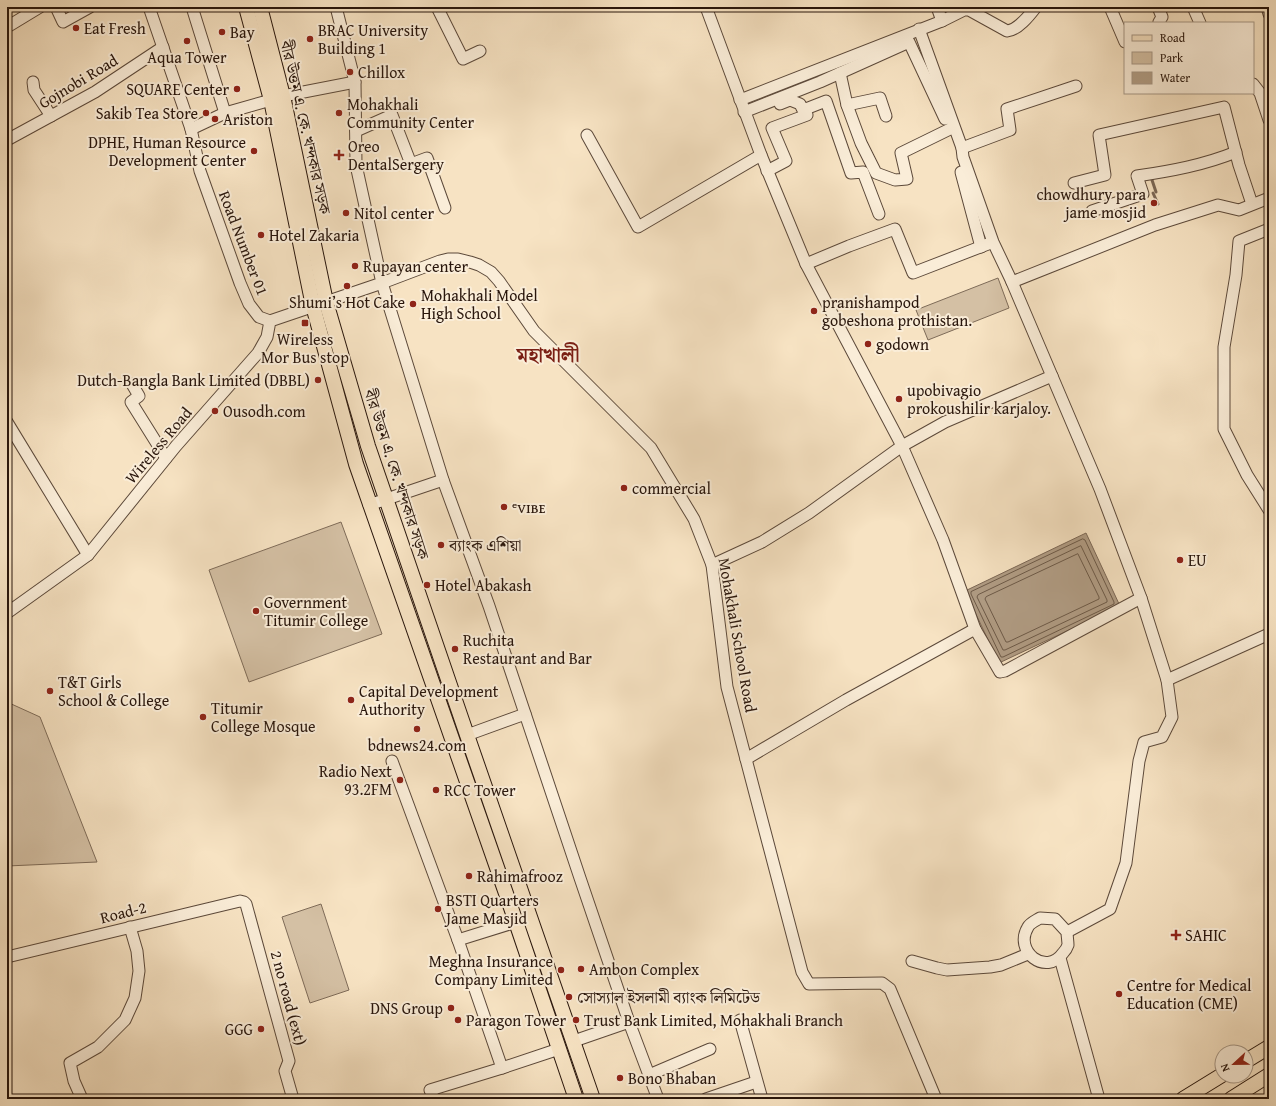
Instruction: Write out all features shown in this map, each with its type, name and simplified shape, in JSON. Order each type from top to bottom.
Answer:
[{"type":"main road","name":"বীর উত্তম এ. কে. খন্দকার সড়ক","points":[[246,7],[277,98]]},
{"type":"main road","name":"বীর উত্তম এ. কে. খন্দকার সড়ক","points":[[260,7],[277,98],[354,458],[516,922],[576,1099]]},
{"type":"main road","name":"বীর উত্তম এ. কে. খন্দকার সড়ক","points":[[320,304],[467,735],[594,1099]]},
{"type":"main road","points":[[1254,1056],[1269,1047]]},
{"type":"main road","points":[[1231,1099],[1269,1075]]},
{"type":"main road","points":[[1182,1099],[1214,1080]]},
{"type":"street","points":[[7,27],[40,7]]},
{"type":"street","points":[[56,7],[63,22],[90,7]]},
{"type":"street","name":"Road Number 01","points":[[150,7],[192,129],[200,171],[243,290],[249,304],[259,317],[270,321]]},
{"type":"street","points":[[192,7],[225,113]]},
{"type":"street","points":[[336,7],[355,82],[356,165],[382,283],[443,480],[488,606],[629,1022],[658,1099]]},
{"type":"street","points":[[437,7],[463,59],[480,51]]},
{"type":"street","points":[[706,7],[744,112],[806,264],[902,446],[942,540],[975,629],[1000,672],[1005,671],[1141,598]]},
{"type":"street","points":[[937,7],[942,20]]},
{"type":"street","points":[[740,100],[919,30],[964,10],[969,10],[1007,32],[1017,27],[1036,7]]},
{"type":"street","points":[[1110,7],[1124,40]]},
{"type":"street","points":[[1158,7],[1162,17],[1159,22]]},
{"type":"street","points":[[1193,7],[1200,22]]},
{"type":"street","points":[[1267,7],[1269,14]]},
{"type":"street","points":[[919,30],[994,242],[1100,489],[1141,598],[1167,680],[1172,718],[1162,737],[1144,742],[1138,761],[1126,863],[1110,909],[1067,932]]},
{"type":"street","points":[[744,112],[840,73],[909,42],[950,129],[981,247]]},
{"type":"street","name":"Gojnobi Road","points":[[7,140],[95,92],[164,47]]},
{"type":"street","points":[[840,73],[847,105],[861,143],[876,173],[895,180],[907,178],[901,153],[950,129]]},
{"type":"street","points":[[33,82],[34,90],[51,116]]},
{"type":"street","points":[[192,129],[225,113],[277,98],[355,82]]},
{"type":"street","points":[[1254,85],[1266,98],[1269,120]]},
{"type":"street","points":[[962,148],[1010,130],[1007,109],[1076,86]]},
{"type":"street","points":[[847,105],[880,98],[886,116]]},
{"type":"street","points":[[767,171],[786,161],[772,128],[807,115],[805,109],[803,110],[797,102],[790,100],[778,104]]},
{"type":"street","points":[[805,109],[826,101],[826,116],[851,173],[863,172],[879,214]]},
{"type":"street","points":[[1074,183],[1105,175],[1099,135],[1224,107],[1252,204]]},
{"type":"street","points":[[356,131],[392,115],[411,164],[427,158],[445,208]]},
{"type":"street","points":[[587,135],[638,226],[761,155]]},
{"type":"street","points":[[1092,211],[1143,194],[1137,176],[1183,168],[1236,152]]},
{"type":"street","points":[[1012,282],[1155,225],[1218,205],[1239,210],[1269,198]]},
{"type":"street","points":[[806,264],[895,229],[914,273],[994,242]]},
{"type":"street","points":[[1269,229],[1248,236],[1238,243],[1236,275],[1224,347],[1224,429],[1247,475],[1269,510]]},
{"type":"street","name":"Mohakhali School Road","points":[[320,304],[448,259],[480,265],[491,272],[534,331],[651,448],[694,519],[712,565],[727,687],[802,972],[809,984],[882,983],[890,990],[936,1099]]},
{"type":"street","points":[[270,321],[320,304]]},
{"type":"street","name":"Wireless Road","points":[[7,613],[88,555],[166,458],[258,353],[267,337],[270,321]]},
{"type":"street","points":[[712,565],[762,542],[808,513],[902,446],[945,422],[1052,376]]},
{"type":"street","points":[[132,384],[139,396],[131,402],[166,458]]},
{"type":"street","points":[[7,422],[88,555]]},
{"type":"street","points":[[370,505],[443,480]]},
{"type":"street","points":[[746,759],[846,700],[975,629]]},
{"type":"street","points":[[1167,680],[1269,634]]},
{"type":"street","points":[[467,735],[524,714]]},
{"type":"street","points":[[392,761],[458,940],[502,1068]]},
{"type":"street","name":"Road-2","points":[[7,957],[240,901],[246,904]]},
{"type":"street","name":"2 no road (ext)","points":[[246,904],[289,1061],[284,1071],[293,1099]]},
{"type":"street","points":[[1040,918],[1055,919],[1067,932],[1068,946],[1060,958],[1050,962],[1040,962],[1028,954],[1023,940],[1028,926],[1040,918]]},
{"type":"street","points":[[458,940],[516,922]]},
{"type":"street","points":[[82,1099],[74,1081],[70,1063],[98,1047],[125,1020],[135,998],[139,971],[137,951],[130,927]]},
{"type":"street","points":[[912,961],[947,970],[990,967],[1000,965],[1028,954]]},
{"type":"street","points":[[1060,958],[1100,1099]]},
{"type":"street","points":[[740,1020],[756,1082],[762,1099]]},
{"type":"street","points":[[574,1041],[629,1022]]},
{"type":"street","points":[[434,1099],[430,1090],[559,1049]]},
{"type":"street","points":[[649,1075],[710,1050]]},
{"type":"street","points":[[706,1099],[756,1082]]},
{"type":"green space","points":[[998,278],[1009,308],[928,340],[916,310]]},
{"type":"green space","points":[[341,522],[382,634],[249,682],[209,570]]},
{"type":"green space","points":[[7,702],[40,717],[97,862],[7,866]]},
{"type":"green space","points":[[321,904],[349,990],[310,1003],[282,917]]},
{"type":"water","points":[[1086,533],[1120,606],[999,663],[965,591]]},
{"type":"waterway","points":[[1151,177],[1156,192]]},
{"type":"waterway","points":[[1153,193],[1158,204]]},
{"type":"place","name":"Eat Fresh","points":[[76,28]]},
{"type":"place","name":"Bay","points":[[222,32]]},
{"type":"place","name":"BRAC University Building 1","points":[[310,39]]},
{"type":"place","name":"Aqua Tower","points":[[187,41]]},
{"type":"place","name":"Chillox","points":[[350,72]]},
{"type":"place","name":"SQUARE Center","points":[[237,89]]},
{"type":"place","name":"Sakib Tea Store","points":[[206,113]]},
{"type":"place","name":"Mohakhali Community Center","points":[[339,113]]},
{"type":"place","name":"Ariston","points":[[215,119]]},
{"type":"place","name":"DPHE, Human Resource Development Center","points":[[254,151]]},
{"type":"place","name":"Oreo DentalSergery","points":[[339,155]]},
{"type":"place","name":"chowdhury para jame mosjid","points":[[1154,203]]},
{"type":"place","name":"Nitol center","points":[[346,213]]},
{"type":"place","name":"Hotel Zakaria","points":[[261,235]]},
{"type":"place","name":"Rupayan center","points":[[355,266]]},
{"type":"place","name":"Shumi’s Hot Cake","points":[[347,286]]},
{"type":"place","name":"Mohakhali Model High School","points":[[413,304]]},
{"type":"place","name":"pranishampod gobeshona prothistan.","points":[[814,311]]},
{"type":"place","name":"Wireless Mor Bus stop","points":[[305,323]]},
{"type":"place","name":"godown","points":[[868,344]]},
{"type":"place","name":"Dutch-Bangla Bank Limited (DBBL)","points":[[318,380]]},
{"type":"place","name":"upobivagio prokoushilir karjaloy.","points":[[899,399]]},
{"type":"place","name":"Ousodh.com","points":[[215,411]]},
{"type":"place","name":"commercial","points":[[624,488]]},
{"type":"place","name":"ᵉᴠɪʙᴇ","points":[[504,507]]},
{"type":"place","name":"ব্যাংক এশিয়া","points":[[441,545]]},
{"type":"place","name":"EU","points":[[1180,560]]},
{"type":"place","name":"Hotel Abakash","points":[[427,585]]},
{"type":"place","name":"Government Titumir College","points":[[256,611]]},
{"type":"place","name":"Ruchita Restaurant and Bar","points":[[455,649]]},
{"type":"place","name":"T&T Girls School & College","points":[[50,691]]},
{"type":"place","name":"Capital Development Authority","points":[[351,700]]},
{"type":"place","name":"Titumir College Mosque","points":[[203,717]]},
{"type":"place","name":"bdnews24.com","points":[[417,729]]},
{"type":"place","name":"Radio Next 93.2FM","points":[[400,780]]},
{"type":"place","name":"RCC Tower","points":[[436,790]]},
{"type":"place","name":"Rahimafrooz","points":[[469,876]]},
{"type":"place","name":"BSTI Quarters Jame Masjid","points":[[438,909]]},
{"type":"place","name":"SAHIC","points":[[1176,935]]},
{"type":"place","name":"Ambon Complex","points":[[581,969]]},
{"type":"place","name":"Meghna Insurance Company Limited","points":[[561,970]]},
{"type":"place","name":"Centre for Medical Education (CME)","points":[[1119,994]]},
{"type":"place","name":"সোস্যাল ইসলামী ব্যাংক লিমিটেড","points":[[569,997]]},
{"type":"place","name":"DNS Group","points":[[451,1008]]},
{"type":"place","name":"Paragon Tower","points":[[458,1020]]},
{"type":"place","name":"Trust Bank Limited, Mohakhali Branch","points":[[576,1020]]},
{"type":"place","name":"GGG","points":[[261,1029]]},
{"type":"place","name":"Bono Bhaban","points":[[620,1078]]},
{"type":"district","name":"মহাখালী","points":[[548,354]]}]
